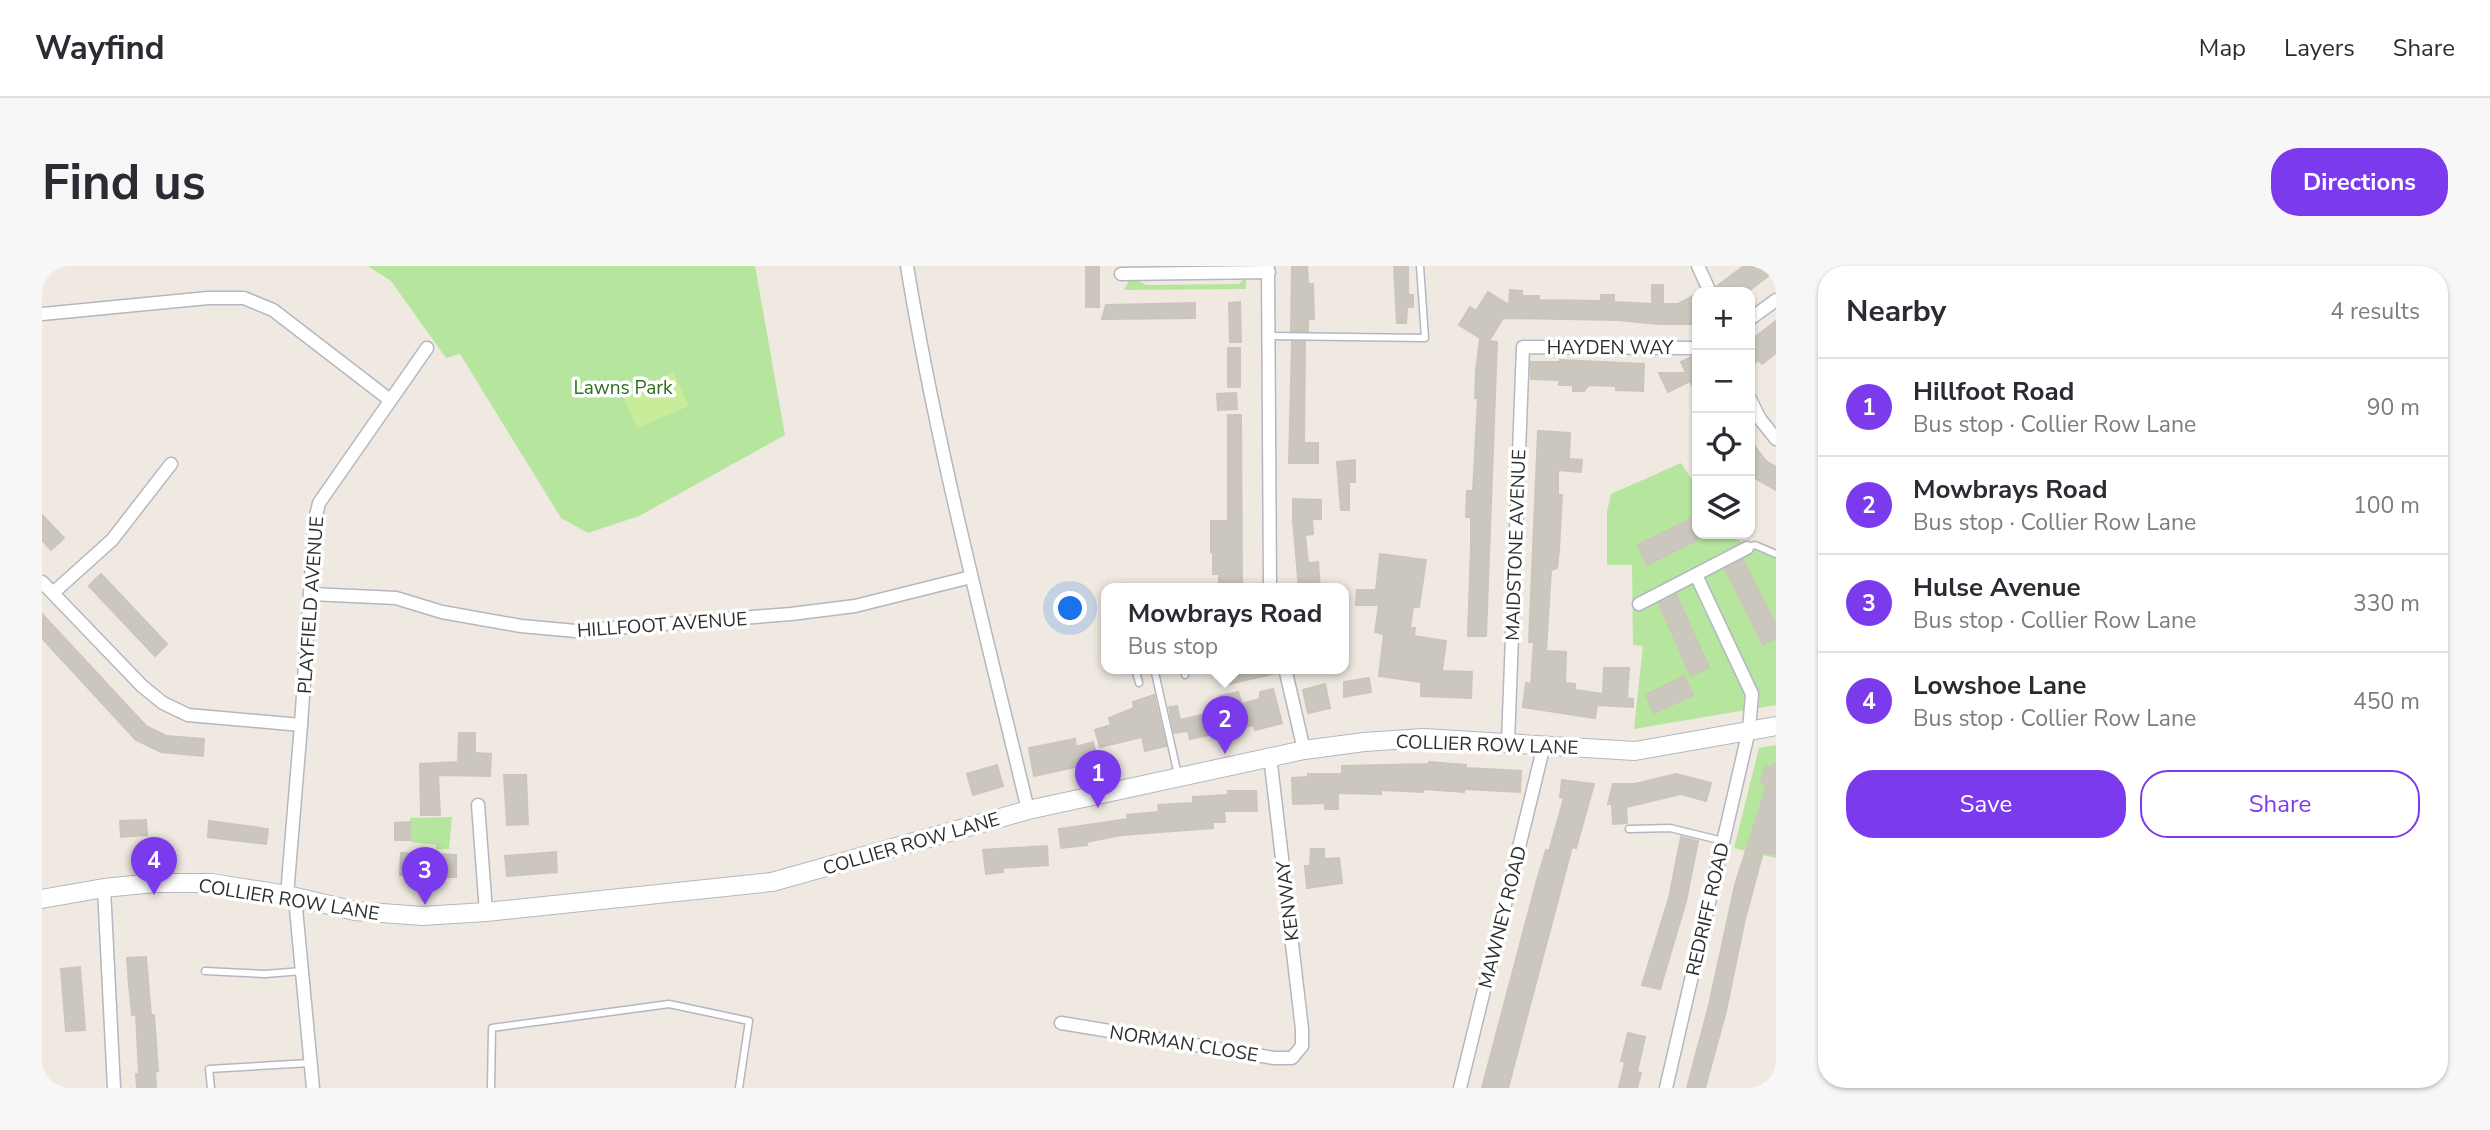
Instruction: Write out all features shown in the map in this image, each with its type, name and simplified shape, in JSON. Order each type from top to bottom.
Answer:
[{"type":"main road","name":"COLLIER ROW LANE","points":[[42,899],[104,888],[154,883],[212,883],[382,914],[422,916],[486,912],[772,882],[1028,810],[1304,750],[1424,738],[1635,751],[1776,726]]},
{"type":"street","points":[[907,266],[971,577],[1028,810]]},
{"type":"street","points":[[1698,266],[1708,287]]},
{"type":"street","points":[[1120,270],[1268,269],[1270,583]]},
{"type":"street","points":[[42,314],[208,298],[244,298],[273,310],[390,400]]},
{"type":"street","points":[[1755,315],[1776,300]]},
{"type":"street","name":"HAYDEN WAY","points":[[1523,347],[1692,348]]},
{"type":"street","name":"MAIDSTONE AVENUE","points":[[1508,742],[1523,347]]},
{"type":"street","name":"PLAYFIELD AVENUE","points":[[313,1088],[302,971],[291,897],[315,520],[319,503],[427,348]]},
{"type":"street","points":[[1755,409],[1776,439]]},
{"type":"street","points":[[53,593],[112,540],[171,464]]},
{"type":"street","points":[[1639,604],[1747,548]]},
{"type":"street","name":"REDRIFF ROAD","points":[[1666,1088],[1749,730],[1752,694],[1696,575]]},
{"type":"street","name":"HILLFOOT AVENUE","points":[[311,594],[396,598],[442,612],[521,626],[576,631],[792,614],[855,606],[971,577]]},
{"type":"street","points":[[42,582],[142,686],[163,704],[188,715],[301,725]]},
{"type":"street","points":[[1286,674],[1304,750]]},
{"type":"street","name":"MAWNEY ROAD","points":[[1460,1088],[1544,746]]},
{"type":"street","name":"KENWAY","points":[[1270,756],[1302,1046]]},
{"type":"street","points":[[478,805],[486,912]]},
{"type":"street","points":[[104,888],[114,1088]]},
{"type":"street","name":"NORMAN CLOSE","points":[[1060,1023],[1274,1058],[1292,1058],[1302,1046]]},
{"type":"lane","points":[[1270,336],[1425,338],[1420,266]]},
{"type":"lane","points":[[1747,548],[1755,545],[1776,554]]},
{"type":"lane","points":[[1137,674],[1139,683]]},
{"type":"lane","points":[[1155,674],[1179,777]]},
{"type":"lane","points":[[1629,829],[1670,828],[1723,841]]},
{"type":"lane","points":[[205,971],[265,974],[302,971]]},
{"type":"lane","points":[[491,1088],[492,1028],[668,1004],[749,1021],[740,1088]]},
{"type":"lane","points":[[211,1088],[209,1069],[310,1063]]},
{"type":"green space","name":"Lawns Park","points":[[368,266],[755,266],[785,435],[639,516],[588,533],[561,518],[460,354],[446,358],[391,281]]},
{"type":"green space","points":[[1244,278],[1246,289],[1124,290],[1129,280],[1136,279],[1146,285],[1239,284]]},
{"type":"green space","points":[[673,373],[689,406],[637,428],[622,394]]},
{"type":"green space","points":[[1681,463],[1692,480],[1692,539],[1735,539],[1776,558],[1776,705],[1634,729],[1643,646],[1633,645],[1632,565],[1607,565],[1607,512],[1611,494]]},
{"type":"green space","points":[[1776,745],[1776,858],[1734,848],[1759,748]]},
{"type":"green space","points":[[452,817],[449,849],[436,849],[436,845],[411,842],[410,818]]},
{"type":"building","points":[[1086,266],[1099,266],[1099,307],[1086,307]]},
{"type":"building","points":[[1292,266],[1307,266],[1308,284],[1313,284],[1314,319],[1308,319],[1308,331],[1291,331]]},
{"type":"building","points":[[1394,266],[1408,266],[1408,295],[1413,295],[1413,307],[1407,307],[1406,323],[1397,323]]},
{"type":"building","points":[[1744,266],[1776,266],[1776,270],[1754,287],[1717,286]]},
{"type":"building","points":[[1652,285],[1663,285],[1663,304],[1678,304],[1692,297],[1692,324],[1503,318],[1489,341],[1497,342],[1486,636],[1468,636],[1471,517],[1466,517],[1467,491],[1473,491],[1478,398],[1475,398],[1476,371],[1480,338],[1459,325],[1470,307],[1476,311],[1488,292],[1509,305],[1510,290],[1522,291],[1522,296],[1539,296],[1539,300],[1601,301],[1601,295],[1614,295],[1614,302],[1652,304]]},
{"type":"building","points":[[1240,302],[1241,342],[1230,342],[1229,303]]},
{"type":"building","points":[[1195,303],[1195,318],[1102,319],[1106,305]]},
{"type":"building","points":[[1776,321],[1776,353],[1762,364],[1758,360],[1755,362],[1755,337]]},
{"type":"building","points":[[1292,342],[1305,342],[1304,443],[1318,443],[1318,463],[1289,463]]},
{"type":"building","points":[[1228,348],[1240,348],[1240,387],[1228,387]]},
{"type":"building","points":[[1692,357],[1692,385],[1690,381],[1668,392],[1659,373],[1686,373],[1681,362]]},
{"type":"building","points":[[1560,360],[1644,364],[1643,391],[1589,385],[1584,391],[1573,391],[1573,385],[1559,385],[1560,380],[1531,379],[1531,362]]},
{"type":"building","points":[[1236,393],[1237,409],[1218,410],[1217,394]]},
{"type":"building","points":[[1228,415],[1241,415],[1242,583],[1219,583],[1219,574],[1213,574],[1211,521],[1228,521]]},
{"type":"building","points":[[1538,431],[1570,433],[1569,459],[1582,460],[1581,472],[1558,470],[1558,495],[1562,495],[1559,550],[1557,568],[1551,570],[1546,651],[1566,652],[1565,683],[1575,684],[1575,690],[1603,694],[1604,668],[1629,668],[1627,698],[1633,699],[1633,707],[1597,705],[1595,718],[1523,707],[1526,683],[1531,684],[1534,642],[1529,642]]},
{"type":"building","points":[[1755,447],[1766,461],[1776,467],[1776,490],[1755,478]]},
{"type":"building","points":[[1355,460],[1355,482],[1349,482],[1349,510],[1341,510],[1337,462]]},
{"type":"building","points":[[1293,499],[1321,500],[1321,519],[1312,519],[1313,534],[1305,535],[1308,563],[1318,562],[1320,583],[1299,583]]},
{"type":"building","points":[[42,515],[64,538],[51,550],[42,540]]},
{"type":"building","points":[[1692,518],[1692,539],[1697,540],[1647,565],[1638,545]]},
{"type":"building","points":[[1380,554],[1426,560],[1419,607],[1413,607],[1410,628],[1415,628],[1414,636],[1446,641],[1442,671],[1472,672],[1471,698],[1421,696],[1421,682],[1379,676],[1384,634],[1375,632],[1379,605],[1356,605],[1357,590],[1376,590]]},
{"type":"building","points":[[1743,560],[1776,625],[1776,638],[1763,645],[1725,569]]},
{"type":"building","points":[[101,574],[167,644],[155,656],[89,586]]},
{"type":"building","points":[[1676,595],[1709,667],[1691,676],[1659,604]]},
{"type":"building","points":[[42,614],[146,726],[166,736],[204,739],[203,756],[161,752],[136,740],[42,638]]},
{"type":"building","points":[[1227,674],[1273,674],[1228,684]]},
{"type":"building","points":[[1684,676],[1693,695],[1654,713],[1646,695]]},
{"type":"building","points":[[1369,678],[1371,692],[1344,697],[1344,682]]},
{"type":"building","points":[[1325,684],[1330,708],[1308,713],[1303,690]]},
{"type":"building","points":[[1273,689],[1282,723],[1255,730],[1253,725],[1190,739],[1188,731],[1174,733],[1169,707],[1177,706],[1180,720],[1224,710],[1220,696],[1238,692],[1242,704],[1260,699],[1260,692]]},
{"type":"building","points":[[1154,695],[1166,746],[1145,751],[1142,737],[1100,747],[1095,730],[1111,725],[1109,718],[1134,708],[1133,702]]},
{"type":"building","points":[[459,733],[475,733],[475,753],[491,754],[490,776],[438,775],[440,815],[421,815],[420,764],[458,762]]},
{"type":"building","points":[[1075,739],[1076,747],[1093,742],[1098,762],[1034,776],[1029,748]]},
{"type":"building","points":[[1429,762],[1466,765],[1466,768],[1521,771],[1520,792],[1464,789],[1464,792],[1381,790],[1381,794],[1338,793],[1338,809],[1325,809],[1325,803],[1293,804],[1292,778],[1308,777],[1308,774],[1342,774],[1342,766]]},
{"type":"building","points":[[1774,764],[1776,855],[1763,852],[1705,1088],[1687,1088],[1709,1005],[1735,885],[1767,785],[1761,783],[1765,766],[1773,768]]},
{"type":"building","points":[[997,765],[1003,786],[973,795],[967,774]]},
{"type":"building","points":[[1676,774],[1711,783],[1706,801],[1681,794],[1626,807],[1627,823],[1613,824],[1612,804],[1608,804],[1613,784],[1635,784]]},
{"type":"building","points":[[504,775],[526,775],[528,824],[507,825]]},
{"type":"building","points":[[1562,780],[1594,784],[1576,848],[1572,847],[1508,1088],[1482,1088],[1537,880],[1546,850],[1549,851],[1564,798],[1560,797]]},
{"type":"building","points":[[1228,791],[1256,791],[1257,811],[1224,811],[1225,822],[1213,822],[1213,828],[1121,835],[1086,842],[1087,845],[1061,848],[1059,829],[1128,819],[1127,815],[1159,812],[1158,805],[1193,803],[1193,797],[1228,795]]},
{"type":"building","points":[[146,820],[147,835],[121,837],[120,821]]},
{"type":"building","points":[[209,821],[268,829],[266,844],[208,837]]},
{"type":"building","points":[[410,822],[410,840],[395,840],[395,823]]},
{"type":"building","points":[[1681,837],[1698,841],[1686,901],[1660,989],[1642,985],[1669,898]]},
{"type":"building","points":[[1047,846],[1048,865],[1002,868],[1003,872],[986,874],[983,850]]},
{"type":"building","points":[[1311,849],[1324,849],[1324,859],[1339,858],[1342,883],[1307,888],[1305,866],[1310,866]]},
{"type":"building","points":[[556,852],[557,872],[507,876],[505,856]]},
{"type":"building","points":[[401,853],[456,855],[456,877],[443,877],[443,880],[400,875]]},
{"type":"building","points":[[146,957],[151,1016],[154,1015],[158,1071],[155,1071],[156,1088],[137,1088],[136,1074],[139,1074],[136,1014],[132,1015],[129,985],[127,958]]},
{"type":"building","points":[[80,967],[85,1030],[66,1031],[61,969]]},
{"type":"building","points":[[1628,1033],[1645,1037],[1637,1072],[1641,1073],[1637,1088],[1619,1088],[1625,1062],[1621,1061]]},
{"type":"place","name":"Mowbrays Road","points":[[1225,754]]},
{"type":"place","name":"Hillfoot Road","points":[[1098,808]]},
{"type":"place","name":"Lowshoe Lane","points":[[154,895]]},
{"type":"place","name":"Hulse Avenue","points":[[425,905]]}]
